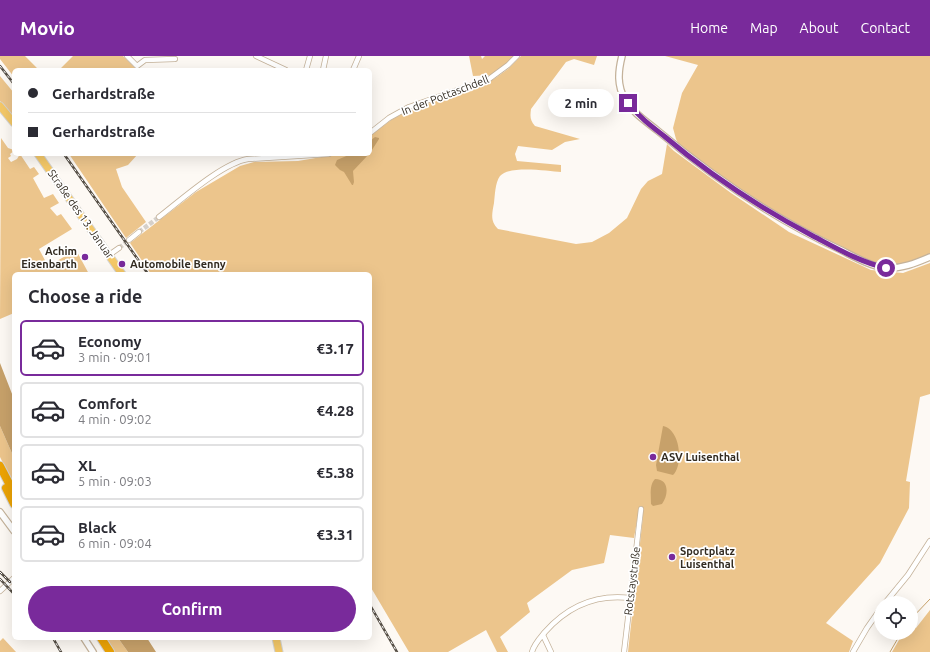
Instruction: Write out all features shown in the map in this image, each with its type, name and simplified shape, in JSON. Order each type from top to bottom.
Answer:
[{"type":"highway","points":[[0,466],[12,489]]},
{"type":"highway","points":[[0,477],[12,500]]},
{"type":"highway","points":[[95,640],[104,652]]},
{"type":"highway","points":[[101,640],[110,652]]},
{"type":"main road","points":[[0,106],[12,121]]},
{"type":"main road","name":"Straße des 13. Januar","points":[[39,156],[121,272]]},
{"type":"main road","points":[[276,640],[279,652]]},
{"type":"street","points":[[127,56],[136,66],[145,60],[175,58]]},
{"type":"street","points":[[257,56],[282,68]]},
{"type":"street","points":[[307,68],[310,56]]},
{"type":"street","points":[[323,68],[326,56]]},
{"type":"street","points":[[353,68],[359,56]]},
{"type":"street","name":"In der Pottaschdell","points":[[372,131],[385,120],[409,107],[489,79],[508,65],[517,56]]},
{"type":"street","points":[[622,56],[618,74],[619,85],[628,103],[642,118],[680,150],[730,187],[781,219],[872,265],[894,268],[930,257]]},
{"type":"street","points":[[159,217],[194,189],[236,162],[302,156]]},
{"type":"street","points":[[129,240],[139,232]]},
{"type":"street","points":[[109,255],[119,248]]},
{"type":"street","name":"Rotstaystraße","points":[[624,652],[641,509]]},
{"type":"street","points":[[0,512],[12,528]]},
{"type":"street","points":[[891,596],[908,575],[930,541]]},
{"type":"street","points":[[0,591],[12,580]]},
{"type":"street","points":[[532,652],[543,635],[565,613],[582,604],[603,598],[630,598]]},
{"type":"street","points":[[853,652],[874,618]]},
{"type":"street","points":[[543,635],[551,652]]},
{"type":"street","points":[[85,640],[93,652]]},
{"type":"shaded area","points":[[0,56],[25,56],[37,68],[12,68],[12,74],[0,59]]},
{"type":"shaded area","points":[[73,56],[123,56],[135,68],[61,68]]},
{"type":"shaded area","points":[[469,56],[481,56],[482,59],[485,56],[515,56],[494,75],[473,76]]},
{"type":"shaded area","points":[[521,56],[597,56],[594,65],[574,59],[566,62],[531,109],[530,114],[532,122],[535,126],[580,139],[565,142],[552,150],[518,146],[515,154],[517,161],[561,165],[561,172],[520,170],[505,173],[500,176],[496,186],[492,214],[495,226],[498,229],[576,244],[592,242],[609,233],[627,218],[641,189],[648,181],[662,174],[667,144],[674,151],[731,193],[789,232],[871,270],[903,273],[930,263],[930,394],[920,397],[906,481],[910,482],[909,508],[880,563],[826,623],[853,641],[849,652],[628,652],[643,516],[638,515],[634,538],[610,535],[604,563],[572,570],[527,603],[530,612],[500,637],[508,652],[497,652],[486,630],[448,652],[409,652],[372,589],[372,272],[150,272],[130,243],[196,192],[240,166],[254,162],[298,161],[327,156],[372,156],[372,134],[391,120],[406,112],[494,79],[508,69]]},
{"type":"shaded area","points":[[665,56],[930,56],[930,255],[909,263],[898,265],[880,264],[868,260],[813,233],[773,210],[714,172],[680,147],[673,128],[682,93],[698,65]]},
{"type":"shaded area","points":[[0,76],[12,91],[12,116],[0,101]]},
{"type":"shaded area","points":[[375,137],[379,138],[372,150],[372,139]]},
{"type":"shaded area","points":[[1,138],[8,148],[12,149],[12,152],[10,154],[11,156],[8,158],[11,162],[17,159],[19,156],[21,156],[30,169],[34,167],[39,174],[33,178],[44,198],[53,194],[59,203],[50,208],[57,216],[61,214],[72,229],[39,249],[48,266],[76,250],[88,272],[12,272],[12,314],[0,319]]},
{"type":"shaded area","points":[[70,156],[136,156],[128,165],[116,169],[122,187],[146,222],[126,238]]},
{"type":"shaded area","points":[[346,156],[367,156],[353,171],[353,185],[344,172],[335,165],[337,160]]},
{"type":"shaded area","points":[[0,363],[12,394],[12,453],[0,426]]},
{"type":"shaded area","points":[[0,426],[12,453],[12,481],[0,457]]},
{"type":"shaded area","points":[[663,426],[673,433],[677,440],[679,455],[676,470],[673,475],[657,471],[656,465]]},
{"type":"shaded area","points":[[655,479],[660,480],[665,484],[667,492],[662,504],[653,506],[651,504],[651,491],[653,481]]},
{"type":"shaded area","points":[[930,610],[930,652],[892,652],[899,640],[918,640],[918,625]]},
{"type":"shaded area","points":[[3,638],[16,652],[0,652],[0,641]]},
{"type":"shaded area","points":[[106,640],[119,640],[128,652],[114,652]]},
{"type":"shaded area","points":[[119,640],[148,640],[156,652],[128,652]]},
{"type":"waterway","points":[[918,612],[930,599]]},
{"type":"waterway","points":[[890,652],[897,640]]},
{"type":"tunnel","points":[[139,232],[159,217]]},
{"type":"tunnel","points":[[119,248],[129,240]]},
{"type":"railway","points":[[0,66],[12,81]]},
{"type":"railway","points":[[65,156],[147,272]]},
{"type":"railway","points":[[0,572],[10,582]]},
{"type":"railway","points":[[0,579],[12,592]]},
{"type":"railway","points":[[372,608],[397,652]]},
{"type":"railway","points":[[54,640],[61,652]]},
{"type":"place","name":"Achim Eisenbarth","points":[[85,257]]},
{"type":"place","name":"Automobile Benny","points":[[122,264]]},
{"type":"place","name":"ASV Luisenthal","points":[[653,457]]},
{"type":"place","name":"Sportplatz Luisenthal","points":[[672,557]]},
{"type":"route","points":[[628,103],[642,118],[680,150],[730,187],[781,219],[830,245],[872,265],[886,268]]}]
